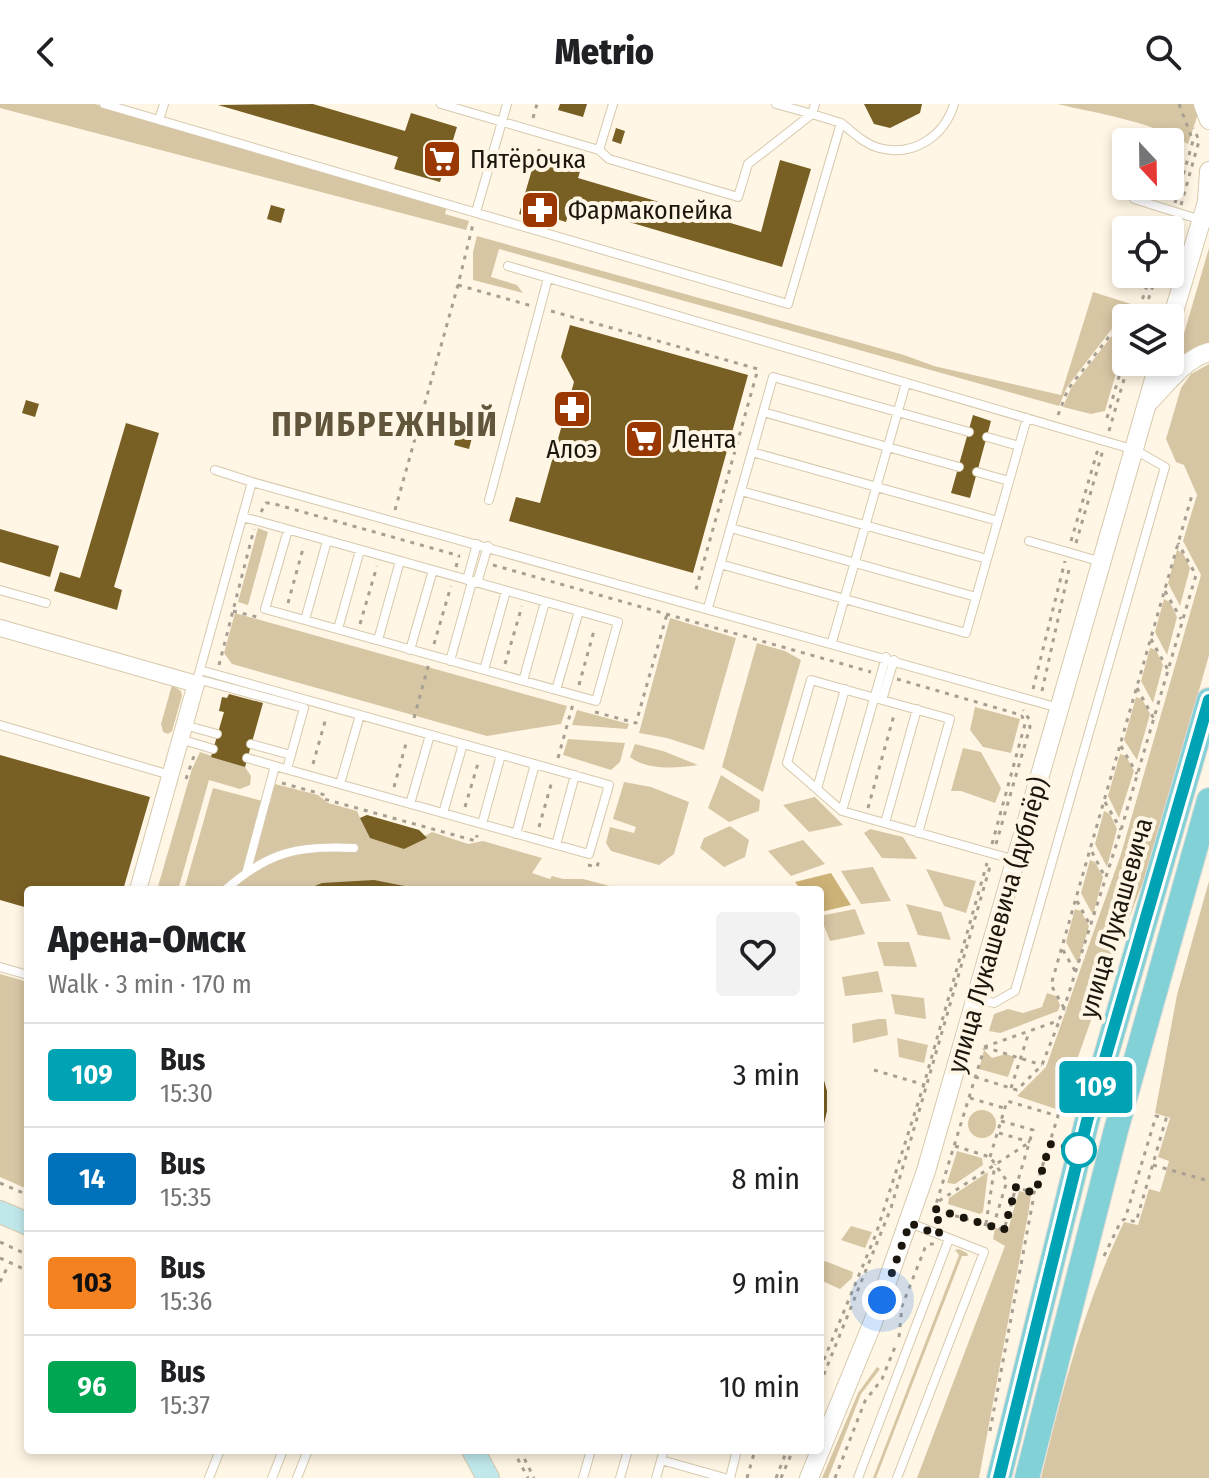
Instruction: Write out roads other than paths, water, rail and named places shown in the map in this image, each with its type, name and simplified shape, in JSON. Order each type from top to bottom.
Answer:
[{"type":"main road","name":"улица Лукашевича","points":[[999,1478],[1087,1121],[1209,700]]},
{"type":"main road","points":[[1027,1478],[1116,1130],[1209,800]]},
{"type":"main road","points":[[0,1212],[24,1222]]},
{"type":"main road","points":[[475,1454],[488,1478]]},
{"type":"street","points":[[1196,110],[1209,120]]},
{"type":"street","points":[[1176,304],[1208,198],[1209,171]]},
{"type":"street","points":[[1147,404],[1185,365],[1200,354],[1209,352]]},
{"type":"street","name":"улица Лукашевича (дублёр)","points":[[824,1436],[873,1322],[910,1223],[1155,376]]},
{"type":"street","points":[[0,628],[198,677],[174,781],[139,886]]},
{"type":"street","name":"улица Лукашевича (дублёр)","points":[[809,1478],[817,1454]]},
{"type":"lane","points":[[104,104],[788,304],[841,123]]},
{"type":"lane","points":[[159,120],[164,104]]},
{"type":"lane","points":[[441,104],[599,150],[609,159],[738,197],[748,164],[812,114],[815,104]]},
{"type":"lane","points":[[476,212],[507,104]]},
{"type":"lane","points":[[599,150],[613,104]]},
{"type":"lane","points":[[776,104],[841,123],[865,142],[895,150],[917,147],[936,135],[949,121],[954,104]]},
{"type":"lane","points":[[1137,200],[1201,220]]},
{"type":"lane","points":[[508,266],[1135,450],[1165,467],[1015,991],[994,1003],[976,999]]},
{"type":"lane","points":[[489,500],[548,278]]},
{"type":"lane","points":[[708,608],[773,377],[969,432]]},
{"type":"lane","points":[[832,642],[906,383]]},
{"type":"lane","points":[[763,412],[959,467]]},
{"type":"lane","points":[[720,564],[966,633],[1027,418]]},
{"type":"lane","points":[[987,437],[1019,446]]},
{"type":"lane","points":[[752,452],[998,521]]},
{"type":"lane","points":[[215,470],[1060,708]]},
{"type":"lane","points":[[977,472],[1009,481]]},
{"type":"lane","points":[[198,677],[252,482]]},
{"type":"lane","points":[[741,491],[987,559]]},
{"type":"lane","points":[[242,517],[254,523],[288,530],[307,535],[618,622],[596,701],[265,609],[288,530]]},
{"type":"lane","points":[[731,528],[976,597]]},
{"type":"lane","points":[[305,620],[327,541]]},
{"type":"lane","points":[[1029,541],[1102,562]]},
{"type":"lane","points":[[450,661],[472,582],[477,544]]},
{"type":"lane","points":[[472,582],[485,560],[488,546]]},
{"type":"lane","points":[[338,629],[360,550]]},
{"type":"lane","points":[[378,640],[400,561]]},
{"type":"lane","points":[[410,650],[433,570]]},
{"type":"lane","points":[[0,590],[46,603]]},
{"type":"lane","points":[[484,670],[506,591]]},
{"type":"lane","points":[[523,681],[545,602]]},
{"type":"lane","points":[[556,690],[579,611]]},
{"type":"lane","points":[[842,811],[890,659]]},
{"type":"lane","points":[[198,677],[210,673],[609,785],[589,854],[247,758]]},
{"type":"lane","points":[[198,677],[304,708],[287,769]]},
{"type":"lane","points":[[918,833],[950,719],[811,680],[787,763],[842,811],[918,833],[1017,860]]},
{"type":"lane","points":[[817,789],[845,689]]},
{"type":"lane","points":[[885,823],[917,709]]},
{"type":"lane","points":[[340,784],[360,715]]},
{"type":"lane","points":[[0,725],[174,781]]},
{"type":"lane","points":[[185,736],[217,734]]},
{"type":"lane","points":[[410,804],[430,735]]},
{"type":"lane","points":[[185,736],[213,749]]},
{"type":"lane","points":[[251,744],[291,755]]},
{"type":"lane","points":[[443,813],[463,744]]},
{"type":"lane","points":[[482,824],[501,755]]},
{"type":"lane","points":[[516,834],[535,764]]},
{"type":"lane","points":[[247,870],[275,766]]},
{"type":"lane","points":[[556,845],[575,775]]},
{"type":"lane","points":[[229,886],[247,870],[280,854],[316,846],[354,848]]},
{"type":"lane","points":[[0,967],[24,974]]},
{"type":"lane","points":[[897,1478],[984,1252],[910,1223]]},
{"type":"lane","points":[[858,1478],[949,1239]]},
{"type":"lane","points":[[209,1478],[218,1454]]},
{"type":"lane","points":[[272,1478],[281,1454]]},
{"type":"lane","points":[[297,1478],[306,1454]]},
{"type":"lane","points":[[583,1478],[590,1454]]},
{"type":"lane","points":[[620,1478],[627,1454]]},
{"type":"lane","points":[[656,1478],[663,1454]]},
{"type":"lane","points":[[661,1460],[693,1474],[728,1478],[736,1454]]},
{"type":"place","name":"Пятёрочка","points":[[442,159]]},
{"type":"place","name":"Фармакопейка","points":[[540,210]]},
{"type":"place","name":"Алоэ","points":[[572,409]]},
{"type":"place","name":"Лента","points":[[644,439]]},
{"type":"district","name":"ПРИБРЕЖНЫЙ","points":[[385,424]]}]
